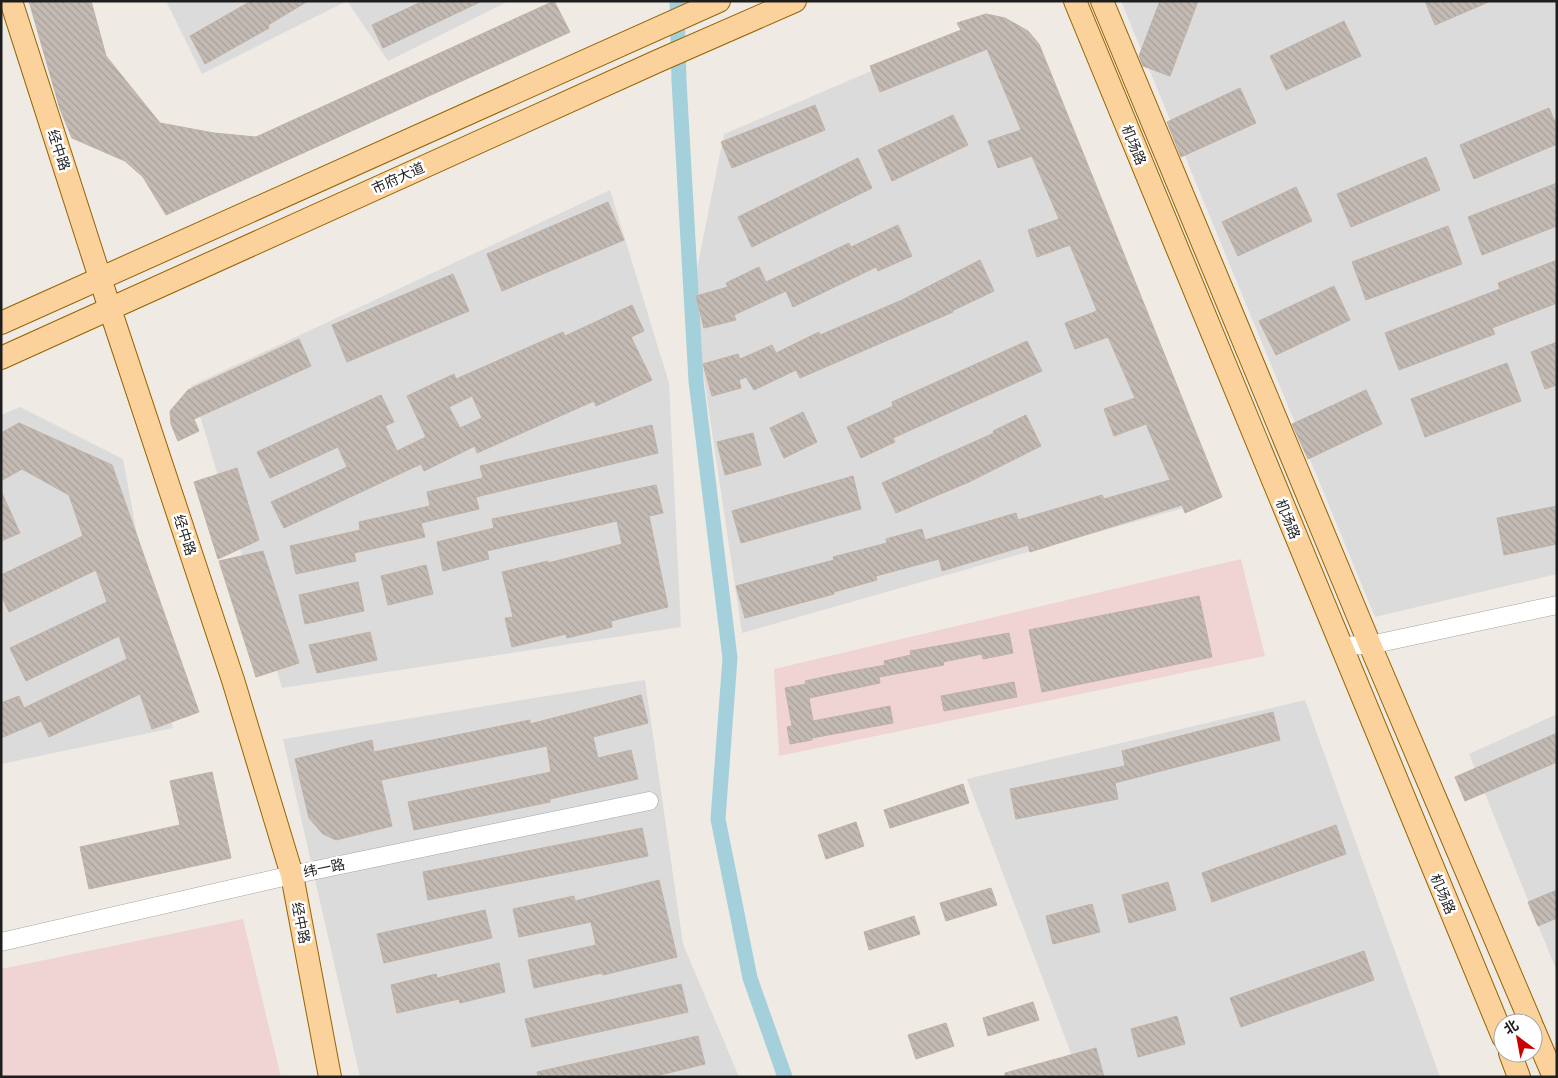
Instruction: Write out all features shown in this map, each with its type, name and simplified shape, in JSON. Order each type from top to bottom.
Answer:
[{"type":"main road","name":"经中路","points":[[11,1],[110,309],[230,670],[292,875],[330,1077]]},
{"type":"main road","points":[[1,323],[718,1]]},
{"type":"main road","name":"市府大道","points":[[1,358],[795,1]]},
{"type":"main road","name":"机场路","points":[[1075,1],[1493,1013]]},
{"type":"main road","name":"机场路","points":[[1102,1],[1370,645],[1527,1013]]},
{"type":"main road","points":[[1543,1051],[1554,1077]]},
{"type":"main road","points":[[1514,1063],[1519,1077]]},
{"type":"street","points":[[1340,646],[1370,645],[1557,605]]},
{"type":"street","name":"纬一路","points":[[1,942],[292,875],[649,801]]},
{"type":"shaded area","points":[[166,1],[347,1],[202,74]]},
{"type":"shaded area","points":[[347,1],[509,1],[388,61]]},
{"type":"shaded area","points":[[1121,1],[1557,1],[1557,574],[1375,617]]},
{"type":"shaded area","points":[[981,24],[1215,499],[742,633],[701,358],[694,284],[724,134]]},
{"type":"shaded area","points":[[610,190],[669,383],[681,627],[282,688],[191,386]]},
{"type":"shaded area","points":[[20,407],[123,459],[173,728],[1,764],[1,415]]},
{"type":"shaded area","points":[[1241,559],[1265,656],[779,756],[774,669]]},
{"type":"shaded area","points":[[645,680],[683,944],[739,1077],[360,1077],[283,739]]},
{"type":"shaded area","points":[[1305,700],[1440,1077],[1080,1077],[967,779]]},
{"type":"shaded area","points":[[1557,714],[1557,972],[1469,754]]},
{"type":"shaded area","points":[[243,919],[281,1077],[1,1077],[1,969]]},
{"type":"building","points":[[29,1],[91,1],[106,56],[160,123],[214,133],[256,137],[554,1],[570,32],[166,215],[143,177],[125,161],[72,138],[60,109]]},
{"type":"building","points":[[251,1],[308,1],[268,25],[269,28],[205,64],[190,36]]},
{"type":"building","points":[[423,1],[482,1],[383,48],[372,25]]},
{"type":"building","points":[[1160,1],[1198,1],[1170,76],[1143,66],[1139,56]]},
{"type":"building","points":[[1425,1],[1491,1],[1435,25]]},
{"type":"building","points":[[986,14],[1005,18],[1028,31],[1039,44],[1222,497],[1185,513],[1182,505],[1030,552],[1028,545],[942,571],[939,559],[876,576],[877,580],[834,592],[834,594],[745,618],[736,586],[834,560],[833,557],[887,543],[886,539],[922,529],[925,540],[1016,513],[1018,520],[1102,495],[1104,499],[1170,480],[1146,424],[1114,436],[1104,409],[1135,398],[1108,337],[1075,349],[1065,323],[1097,311],[1070,245],[1037,257],[1028,230],[1059,219],[1032,156],[998,168],[988,141],[1021,130],[987,49],[880,92],[870,66],[961,30],[957,23]]},
{"type":"building","points":[[1344,21],[1361,56],[1286,90],[1270,56]]},
{"type":"building","points":[[1240,88],[1256,123],[1181,157],[1167,122]]},
{"type":"building","points":[[815,105],[825,130],[732,168],[721,142]]},
{"type":"building","points":[[1549,108],[1557,126],[1557,144],[1474,179],[1460,145]]},
{"type":"building","points":[[953,115],[968,145],[892,181],[878,150]]},
{"type":"building","points":[[1426,157],[1440,190],[1351,227],[1337,194]]},
{"type":"building","points":[[858,158],[872,188],[752,247],[738,217]]},
{"type":"building","points":[[1557,183],[1557,226],[1482,255],[1468,217]]},
{"type":"building","points":[[1296,187],[1312,221],[1238,256],[1222,222]]},
{"type":"building","points":[[608,202],[624,240],[502,291],[487,254]]},
{"type":"building","points":[[898,225],[912,256],[878,271],[876,267],[793,307],[786,291],[734,315],[736,320],[704,328],[696,296],[728,287],[726,283],[759,267],[766,282],[849,243],[851,247]]},
{"type":"building","points":[[1448,226],[1462,264],[1366,300],[1352,262]]},
{"type":"building","points":[[980,260],[994,291],[953,312],[800,378],[796,370],[754,390],[746,377],[739,380],[741,388],[712,396],[703,364],[738,354],[740,359],[772,345],[776,353],[819,332],[820,335],[902,300]]},
{"type":"building","points":[[1557,260],[1557,303],[1492,328],[1495,334],[1399,370],[1385,333],[1500,289],[1498,283]]},
{"type":"building","points":[[453,274],[469,311],[347,362],[332,325]]},
{"type":"building","points":[[1334,286],[1350,320],[1276,355],[1259,321]]},
{"type":"building","points":[[632,305],[644,331],[631,337],[652,380],[596,406],[594,401],[477,453],[475,446],[424,471],[421,464],[284,528],[271,502],[347,467],[338,447],[270,478],[257,452],[381,395],[394,422],[385,426],[397,451],[426,437],[407,396],[454,374],[456,379],[563,332],[565,336]],"holes":[[[472,396],[482,418],[460,428],[449,407]]]},
{"type":"building","points":[[299,339],[311,366],[194,419],[199,431],[178,441],[171,424],[170,411],[188,390]]},
{"type":"building","points":[[1027,341],[1042,371],[893,438],[895,442],[861,458],[847,427],[893,406],[892,402]]},
{"type":"building","points":[[1557,342],[1557,385],[1545,389],[1531,352]]},
{"type":"building","points":[[1507,363],[1521,401],[1425,437],[1411,399]]},
{"type":"building","points":[[1366,390],[1382,424],[1308,459],[1292,424]]},
{"type":"building","points":[[803,412],[817,442],[784,458],[770,428]]},
{"type":"building","points":[[1026,415],[1041,446],[969,482],[896,513],[882,483],[994,433],[993,431]]},
{"type":"building","points":[[19,423],[112,465],[199,712],[152,729],[140,694],[49,737],[41,721],[1,738],[1,703],[19,696],[24,708],[127,659],[119,636],[26,681],[10,648],[107,602],[96,570],[9,612],[1,595],[1,575],[83,536],[69,495],[22,469],[1,481],[1,433]]},
{"type":"building","points":[[652,425],[658,453],[476,497],[479,509],[421,523],[425,537],[354,553],[356,561],[296,574],[290,546],[360,530],[359,522],[430,506],[427,492],[483,478],[480,466]]},
{"type":"building","points":[[753,433],[761,465],[725,475],[717,442]]},
{"type":"building","points":[[237,468],[259,540],[218,559],[194,482]]},
{"type":"building","points":[[853,476],[861,509],[741,543],[732,511]]},
{"type":"building","points":[[656,485],[663,513],[649,516],[668,607],[611,621],[612,627],[567,638],[566,634],[512,647],[505,618],[513,617],[502,572],[548,561],[548,563],[622,544],[617,521],[487,551],[489,559],[443,571],[437,542],[494,528],[492,519]]},
{"type":"building","points":[[1,491],[20,533],[1,541]]},
{"type":"building","points":[[1557,506],[1557,544],[1504,555],[1497,518]]},
{"type":"building","points":[[263,551],[299,663],[256,677],[219,561]]},
{"type":"building","points":[[426,565],[433,594],[388,605],[381,576]]},
{"type":"building","points":[[358,582],[364,611],[305,624],[299,595]]},
{"type":"building","points":[[1199,596],[1212,657],[1042,692],[1029,630]]},
{"type":"building","points":[[370,632],[377,660],[317,673],[309,645]]},
{"type":"building","points":[[1009,633],[1013,653],[983,659],[982,654],[943,662],[944,665],[879,677],[880,683],[809,698],[813,721],[890,706],[893,723],[790,744],[787,727],[792,726],[785,688],[806,684],[805,681],[885,665],[884,661],[911,655],[910,651]]},
{"type":"building","points":[[1014,682],[1017,697],[944,711],[941,696]]},
{"type":"building","points":[[641,695],[648,723],[593,737],[598,758],[631,750],[638,779],[550,799],[550,802],[414,830],[408,802],[551,772],[547,746],[381,780],[392,826],[336,840],[323,834],[309,818],[295,759],[372,740],[374,752],[530,720],[530,724]]},
{"type":"building","points":[[1273,712],[1280,740],[1115,783],[1118,799],[1016,819],[1010,789],[1125,766],[1122,751]]},
{"type":"building","points":[[1557,733],[1557,762],[1465,801],[1455,777]]},
{"type":"building","points":[[212,772],[231,858],[89,889],[80,847],[180,825],[170,781]]},
{"type":"building","points":[[963,784],[969,803],[890,828],[884,810]]},
{"type":"building","points":[[856,822],[864,846],[826,859],[818,835]]},
{"type":"building","points":[[1336,825],[1346,854],[1212,902],[1202,873]]},
{"type":"building","points":[[642,828],[648,856],[428,900],[423,872]]},
{"type":"building","points":[[659,880],[677,957],[603,975],[602,973],[534,988],[528,960],[596,945],[591,922],[519,937],[513,909],[574,896],[575,901]]},
{"type":"building","points":[[1168,882],[1176,910],[1129,923],[1122,895]]},
{"type":"building","points":[[991,888],[997,905],[946,921],[940,903]]},
{"type":"building","points":[[1557,890],[1557,918],[1538,926],[1528,902]]},
{"type":"building","points":[[1092,904],[1100,932],[1053,944],[1046,916]]},
{"type":"building","points":[[485,910],[492,938],[384,963],[377,934]]},
{"type":"building","points":[[914,916],[920,934],[869,950],[864,932]]},
{"type":"building","points":[[1364,951],[1374,980],[1241,1027],[1230,998]]},
{"type":"building","points":[[499,963],[505,992],[460,1003],[459,999],[397,1013],[391,985],[436,974],[437,978]]},
{"type":"building","points":[[681,984],[688,1012],[532,1047],[525,1019]]},
{"type":"building","points":[[1033,1002],[1039,1020],[988,1036],[983,1018]]},
{"type":"building","points":[[1177,1016],[1185,1044],[1138,1057],[1131,1029]]},
{"type":"building","points":[[946,1023],[954,1046],[916,1059],[908,1035]]},
{"type":"building","points":[[698,1036],[705,1064],[652,1077],[538,1077],[537,1072]]},
{"type":"building","points":[[1096,1048],[1104,1077],[1005,1077],[1005,1073]]},
{"type":"waterway","points":[[677,1],[679,81],[696,381],[730,658],[718,819],[750,978],[785,1077]]}]
